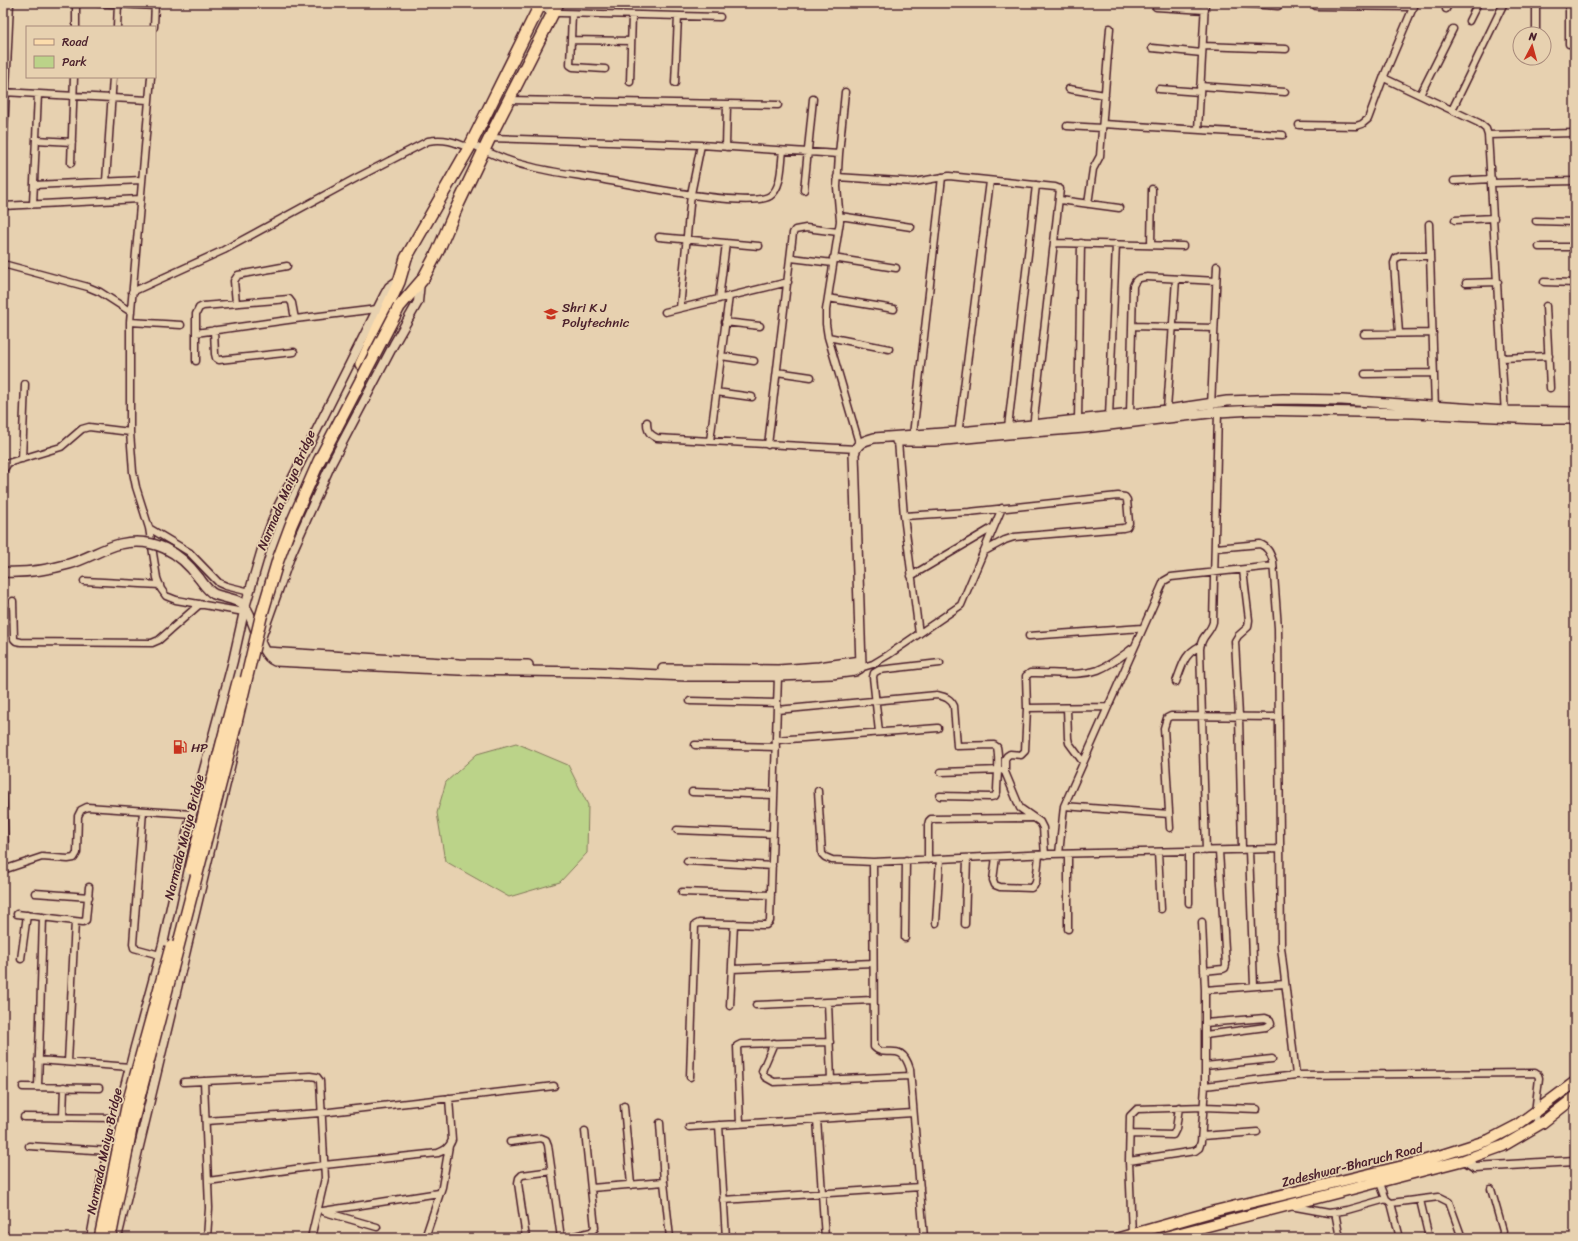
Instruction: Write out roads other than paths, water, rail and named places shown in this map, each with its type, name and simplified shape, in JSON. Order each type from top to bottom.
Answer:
[{"type":"highway","points":[[110,1238],[132,1124],[234,731],[261,617],[278,560],[291,525],[319,461],[395,304],[406,258],[470,146],[540,5]]},
{"type":"highway","points":[[395,304],[420,282],[438,251],[484,150],[556,8]]},
{"type":"highway","name":"Narmada Maiya Bridge","points":[[100,1238],[127,1107],[182,906],[208,798],[265,580],[276,544],[315,454],[361,364],[395,304]]},
{"type":"main road","points":[[874,438],[898,441],[935,441],[1008,427],[1084,428],[1214,409],[1227,401],[1290,399],[1342,400],[1435,410],[1575,419]]},
{"type":"main road","points":[[3,572],[19,573],[42,570],[70,564],[120,544],[136,541],[152,543],[181,557],[206,587],[213,593],[238,602],[245,609],[270,659],[275,661],[459,670],[592,672],[686,676],[778,676],[832,674],[855,671],[861,664],[854,454],[857,446],[874,438],[913,435],[958,436],[1033,428],[1078,420],[1167,410],[1214,409]]},
{"type":"main road","points":[[1505,414],[1575,412]]},
{"type":"main road","points":[[266,652],[459,664],[687,670],[778,670],[861,664]]},
{"type":"main road","name":"Zadeshwar-Bharuch Road","points":[[1119,1238],[1215,1211],[1420,1162],[1489,1140],[1516,1126],[1575,1082]]},
{"type":"main road","name":"Zadeshwar-Bharuch Road","points":[[1161,1238],[1464,1160],[1503,1146],[1538,1124],[1575,1097]]},
{"type":"street","points":[[3,154],[6,29],[10,3]]},
{"type":"street","points":[[76,3],[76,26]]},
{"type":"street","points":[[98,3],[155,5],[154,26]]},
{"type":"street","points":[[1198,130],[1205,3]]},
{"type":"street","points":[[1234,3],[1278,6]]},
{"type":"street","points":[[1469,21],[1478,3]]},
{"type":"street","points":[[1452,110],[1504,3]]},
{"type":"street","points":[[1536,3],[1536,26]]},
{"type":"street","points":[[1569,3],[1569,44]]},
{"type":"street","points":[[117,26],[122,4]]},
{"type":"street","points":[[540,5],[556,8],[572,14],[720,17]]},
{"type":"street","points":[[1299,125],[1356,126],[1362,124],[1368,119],[1384,76],[1414,5],[1316,6]]},
{"type":"street","points":[[1156,7],[1205,10]]},
{"type":"street","points":[[572,14],[570,65],[573,67],[605,69]]},
{"type":"street","points":[[630,82],[632,15]]},
{"type":"street","points":[[675,83],[678,16]]},
{"type":"street","points":[[1088,204],[1093,169],[1100,156],[1110,28]]},
{"type":"street","points":[[1420,95],[1453,29]]},
{"type":"street","points":[[571,40],[631,41]]},
{"type":"street","points":[[1203,46],[1286,49]]},
{"type":"street","points":[[1152,48],[1202,53]]},
{"type":"street","points":[[1384,76],[1386,79],[1479,123],[1486,129],[1492,181],[1505,414]]},
{"type":"street","points":[[71,163],[74,78]]},
{"type":"street","points":[[106,181],[114,78]]},
{"type":"street","points":[[150,78],[130,322],[130,432],[133,472],[149,528],[156,571],[160,585],[166,596],[176,600],[200,604],[245,609]]},
{"type":"street","points":[[1069,89],[1105,95]]},
{"type":"street","points":[[1159,89],[1285,92]]},
{"type":"street","points":[[4,92],[148,100]]},
{"type":"street","points":[[647,422],[647,430],[651,435],[657,438],[768,444],[857,446],[828,337],[826,324],[828,298],[840,216],[837,195],[838,154],[845,92]]},
{"type":"street","points":[[33,204],[38,94]]},
{"type":"street","points":[[804,190],[813,99]]},
{"type":"street","points":[[509,100],[778,106]]},
{"type":"street","points":[[726,147],[727,105]]},
{"type":"street","points":[[1067,126],[1103,126],[1283,135]]},
{"type":"street","points":[[1488,136],[1575,133]]},
{"type":"street","points":[[490,138],[701,145],[838,154]]},
{"type":"street","points":[[132,292],[224,250],[358,177],[428,141],[437,139],[452,141],[484,150],[526,166],[691,194],[751,200],[762,200],[770,196],[776,189],[783,151]]},
{"type":"street","points":[[36,140],[72,142]]},
{"type":"street","points":[[680,308],[691,194],[701,145]]},
{"type":"street","points":[[838,177],[915,182],[942,177],[990,180],[1058,188],[1061,192],[1033,428]]},
{"type":"street","points":[[913,435],[942,177]]},
{"type":"street","points":[[34,185],[142,180]]},
{"type":"street","points":[[958,436],[990,180]]},
{"type":"street","points":[[1454,181],[1575,181]]},
{"type":"street","points":[[1008,427],[1036,185]]},
{"type":"street","points":[[1151,245],[1152,190]]},
{"type":"street","points":[[3,206],[140,199]]},
{"type":"street","points":[[1060,200],[1119,208]]},
{"type":"street","points":[[840,216],[911,227]]},
{"type":"street","points":[[1455,220],[1494,218]]},
{"type":"street","points":[[1536,221],[1575,222]]},
{"type":"street","points":[[1429,224],[1435,410]]},
{"type":"street","points":[[768,444],[793,233],[795,230],[806,228],[838,232]]},
{"type":"street","points":[[659,237],[759,246]]},
{"type":"street","points":[[719,299],[726,243]]},
{"type":"street","points":[[1055,243],[1183,246]]},
{"type":"street","points":[[1078,420],[1081,243]]},
{"type":"street","points":[[1109,417],[1116,244]]},
{"type":"street","points":[[1539,247],[1575,247]]},
{"type":"street","points":[[1399,333],[1394,263],[1396,258],[1401,256],[1430,256]]},
{"type":"street","points":[[791,258],[833,260],[896,268]]},
{"type":"street","points":[[3,264],[88,287],[100,292],[131,312]]},
{"type":"street","points":[[236,304],[234,282],[238,275],[287,266]]},
{"type":"street","points":[[1206,851],[1200,641],[1205,634],[1211,630],[1213,622],[1216,548],[1214,328],[1217,266]]},
{"type":"street","points":[[1130,414],[1133,286],[1135,280],[1147,277],[1216,281]]},
{"type":"street","points":[[90,1238],[109,1151],[160,955],[192,814],[245,609],[263,546],[277,509],[389,287],[400,278]]},
{"type":"street","points":[[1167,410],[1176,279]]},
{"type":"street","points":[[117,1238],[171,1009],[205,877],[260,641],[291,554],[328,471],[394,344],[418,302],[420,282]]},
{"type":"street","points":[[665,312],[788,282]]},
{"type":"street","points":[[1466,283],[1498,282]]},
{"type":"street","points":[[1544,282],[1575,283]]},
{"type":"street","points":[[710,441],[729,296]]},
{"type":"street","points":[[828,298],[894,309]]},
{"type":"street","points":[[196,361],[196,314],[199,308],[203,306],[289,300],[292,303],[295,318]]},
{"type":"street","points":[[1546,306],[1550,388]]},
{"type":"street","points":[[196,333],[295,318],[378,309]]},
{"type":"street","points":[[130,322],[181,325]]},
{"type":"street","points":[[725,322],[760,326]]},
{"type":"street","points":[[1132,326],[1214,328]]},
{"type":"street","points":[[214,330],[215,354],[216,358],[219,360],[294,352]]},
{"type":"street","points":[[1364,334],[1433,333]]},
{"type":"street","points":[[828,337],[889,349]]},
{"type":"street","points":[[721,356],[754,361]]},
{"type":"street","points":[[1502,358],[1549,356]]},
{"type":"street","points":[[777,372],[811,377]]},
{"type":"street","points":[[1365,374],[1434,373]]},
{"type":"street","points":[[22,459],[25,384]]},
{"type":"street","points":[[716,392],[752,397]]},
{"type":"street","points":[[3,471],[6,463],[60,447],[82,429],[89,427],[130,432]]},
{"type":"street","points":[[898,441],[904,516],[919,634]]},
{"type":"street","points":[[904,516],[1122,496],[1127,500],[1129,523],[1127,527],[1014,538],[1005,540],[984,552]]},
{"type":"street","points":[[861,664],[873,664],[888,656],[961,605],[1002,508]]},
{"type":"street","points":[[912,576],[994,527]]},
{"type":"street","points":[[149,528],[188,552],[219,582],[226,586],[250,592]]},
{"type":"street","points":[[1216,548],[1260,544],[1265,546],[1269,552],[1273,566],[1278,628],[1281,947],[1296,1075]]},
{"type":"street","points":[[1059,854],[1064,806],[1164,581],[1171,578],[1273,566]]},
{"type":"street","points":[[1242,850],[1239,716],[1235,641],[1238,636],[1248,628],[1249,620],[1243,570]]},
{"type":"street","points":[[84,581],[160,585]]},
{"type":"street","points":[[13,601],[14,639],[16,641],[29,642],[152,643],[159,640],[200,604]]},
{"type":"street","points":[[1029,636],[1142,628]]},
{"type":"street","points":[[1176,682],[1186,657],[1190,652],[1200,646]]},
{"type":"street","points":[[996,857],[993,880],[994,885],[1000,887],[1031,888],[1034,886],[1042,855],[1043,828],[1040,822],[1020,808],[1005,772],[1006,756],[1020,755],[1025,751],[1027,708],[1026,676],[1030,673],[1087,673],[1099,670],[1113,663],[1134,647]]},
{"type":"street","points":[[879,732],[873,677],[874,673],[879,670],[940,663]]},
{"type":"street","points":[[690,1077],[695,925],[699,923],[766,925],[770,920],[778,676]]},
{"type":"street","points":[[777,710],[937,695],[946,697],[952,701],[954,706],[957,746],[994,745],[998,750],[998,769],[995,796],[940,796]]},
{"type":"street","points":[[690,701],[777,703]]},
{"type":"street","points":[[1027,708],[1107,707]]},
{"type":"street","points":[[1067,708],[1069,743],[1083,762]]},
{"type":"street","points":[[1170,828],[1164,728],[1167,718],[1171,716],[1278,717]]},
{"type":"street","points":[[776,740],[938,728]]},
{"type":"street","points":[[695,744],[776,747]]},
{"type":"street","points":[[941,772],[998,769],[1005,772]]},
{"type":"street","points":[[818,791],[822,854],[832,860],[872,862],[1059,854],[1279,849]]},
{"type":"street","points":[[692,792],[774,795]]},
{"type":"street","points":[[3,795],[5,849],[3,858]]},
{"type":"street","points":[[1064,806],[1169,814]]},
{"type":"street","points":[[3,870],[42,857],[74,858],[77,854],[78,816],[81,810],[87,807],[192,814]]},
{"type":"street","points":[[143,810],[132,944],[134,948],[139,950],[160,955]]},
{"type":"street","points":[[928,860],[928,825],[929,821],[932,819],[1035,818]]},
{"type":"street","points":[[677,830],[773,834]]},
{"type":"street","points":[[1249,850],[1254,986]]},
{"type":"street","points":[[1188,851],[1189,902]]},
{"type":"street","points":[[1204,971],[1223,969],[1226,965],[1219,851]]},
{"type":"street","points":[[1158,852],[1161,908]]},
{"type":"street","points":[[1068,854],[1068,929]]},
{"type":"street","points":[[965,924],[968,858]]},
{"type":"street","points":[[936,923],[940,859]]},
{"type":"street","points":[[905,938],[906,860]]},
{"type":"street","points":[[687,861],[772,866]]},
{"type":"street","points":[[872,862],[874,1047],[880,1051],[898,1052],[902,1054],[908,1064],[924,1238]]},
{"type":"street","points":[[17,914],[83,922],[86,920],[90,887]]},
{"type":"street","points":[[682,892],[771,895]]},
{"type":"street","points":[[35,893],[89,897]]},
{"type":"street","points":[[21,959],[27,915]]},
{"type":"street","points":[[38,1087],[42,917]]},
{"type":"street","points":[[68,1062],[75,921]]},
{"type":"street","points":[[1128,1161],[1195,1151],[1199,1148],[1202,1136],[1206,1086],[1205,990],[1202,922]]},
{"type":"street","points":[[730,1006],[734,924]]},
{"type":"street","points":[[732,969],[873,963]]},
{"type":"street","points":[[1205,990],[1285,984]]},
{"type":"street","points":[[756,1005],[873,1000]]},
{"type":"street","points":[[828,1002],[831,1080]]},
{"type":"street","points":[[1205,1023],[1265,1018],[1270,1020],[1271,1024],[1266,1027],[1205,1035]]},
{"type":"street","points":[[740,1124],[737,1046],[742,1044],[830,1042]]},
{"type":"street","points":[[774,1043],[762,1072],[770,1081],[778,1083],[910,1076]]},
{"type":"street","points":[[1205,1066],[1272,1059]]},
{"type":"street","points":[[38,1060],[130,1067]]},
{"type":"street","points":[[1206,1086],[1296,1075],[1534,1073],[1538,1075],[1539,1078],[1535,1113],[1538,1124]]},
{"type":"street","points":[[184,1082],[310,1076],[317,1077],[320,1081],[324,1178],[320,1211],[311,1238]]},
{"type":"street","points":[[204,1081],[208,1181],[207,1238]]},
{"type":"street","points":[[206,1120],[322,1113],[554,1086]]},
{"type":"street","points":[[23,1087],[99,1088]]},
{"type":"street","points":[[63,1117],[64,1087]]},
{"type":"street","points":[[425,1238],[439,1193],[452,1140],[450,1098]]},
{"type":"street","points":[[624,1106],[631,1184]]},
{"type":"street","points":[[1130,1134],[1173,1134],[1176,1129],[1179,1107]]},
{"type":"street","points":[[1132,1235],[1128,1161],[1130,1116],[1137,1109],[1204,1107],[1257,1110]]},
{"type":"street","points":[[689,1127],[913,1113]]},
{"type":"street","points":[[24,1117],[117,1118]]},
{"type":"street","points":[[817,1119],[825,1238]]},
{"type":"street","points":[[660,1123],[670,1238]]},
{"type":"street","points":[[719,1125],[726,1238]]},
{"type":"street","points":[[566,1238],[591,1232],[595,1228],[585,1131]]},
{"type":"street","points":[[1202,1136],[1257,1132]]},
{"type":"street","points":[[510,1142],[541,1138],[546,1140],[548,1145],[561,1238]]},
{"type":"street","points":[[29,1146],[109,1151]]},
{"type":"street","points":[[208,1181],[324,1165],[438,1153],[450,1146]]},
{"type":"street","points":[[1464,1160],[1474,1167],[1575,1160]]},
{"type":"street","points":[[526,1238],[518,1183],[519,1178],[522,1175],[552,1172]]},
{"type":"street","points":[[591,1188],[664,1182]]},
{"type":"street","points":[[1380,1182],[1389,1201],[1400,1238]]},
{"type":"street","points":[[723,1200],[920,1187]]},
{"type":"street","points":[[1491,1189],[1503,1231],[1502,1238]]},
{"type":"street","points":[[320,1211],[439,1193]]},
{"type":"street","points":[[1288,1206],[1314,1211],[1334,1212],[1389,1201],[1420,1200],[1439,1197],[1449,1202],[1462,1238]]},
{"type":"street","points":[[1420,1200],[1429,1238]]},
{"type":"street","points":[[320,1211],[377,1227]]},
{"type":"street","points":[[1334,1212],[1340,1238]]},
{"type":"street","points":[[3,1233],[4,1238]]},
{"type":"place","name":"Shri K J Polytechnic","points":[[551,314]]},
{"type":"place","name":"HP","points":[[180,747]]}]
